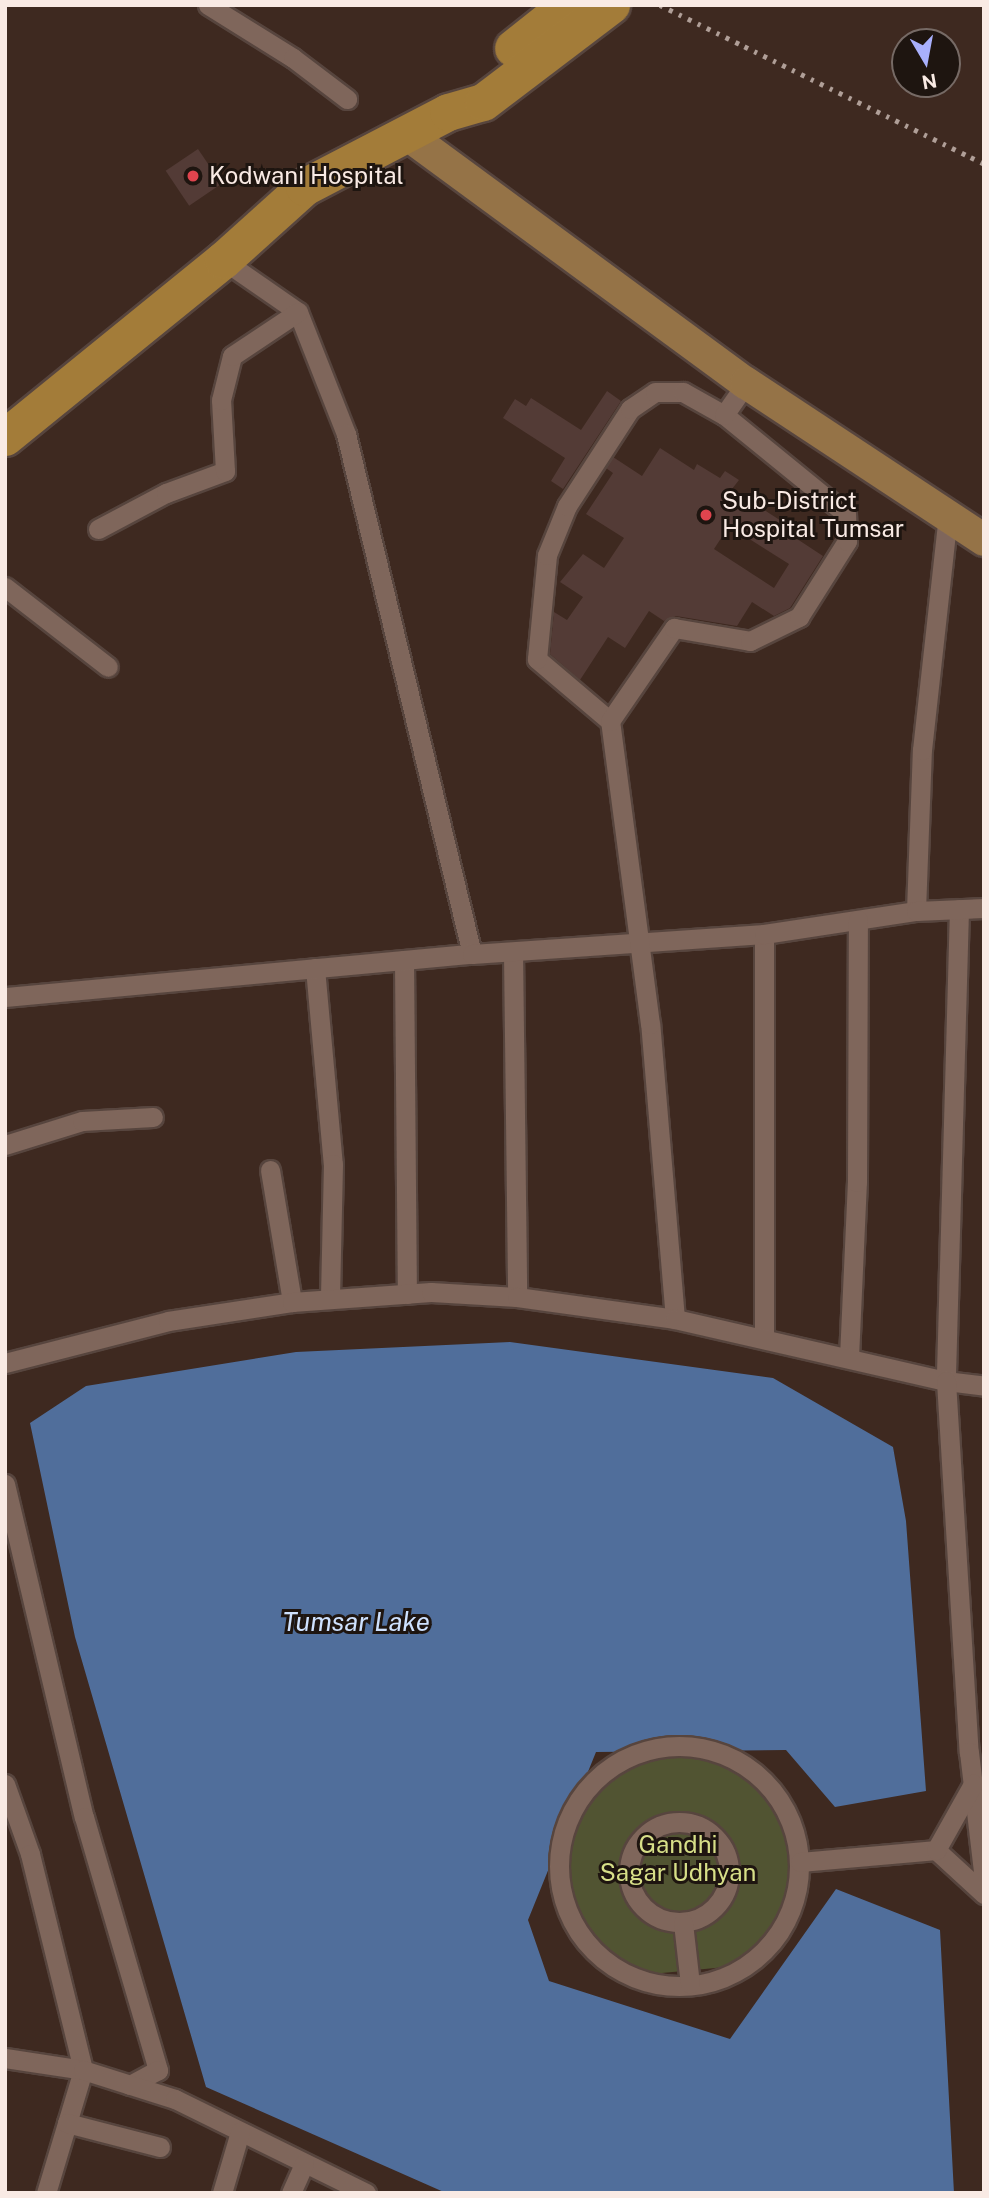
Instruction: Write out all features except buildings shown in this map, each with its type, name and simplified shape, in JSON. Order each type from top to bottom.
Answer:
[{"type":"highway","points":[[448,112],[466,85],[567,5]]},
{"type":"highway","points":[[5,438],[223,260],[304,187],[448,112],[482,102],[611,5]]},
{"type":"main road","points":[[408,135],[746,383],[984,540]]},
{"type":"street","points":[[208,5],[293,58],[346,99]]},
{"type":"street","points":[[223,260],[298,312],[346,434],[472,954]]},
{"type":"street","points":[[99,529],[166,493],[225,471],[221,400],[232,356],[298,312]]},
{"type":"street","points":[[724,415],[746,383]]},
{"type":"street","points":[[610,721],[537,659],[547,555],[567,506],[630,408],[655,392],[683,392],[724,415],[846,514],[847,541],[799,617],[750,641],[674,628],[610,721],[636,944],[650,1024],[676,1319]]},
{"type":"street","points":[[916,911],[922,750],[948,516]]},
{"type":"street","points":[[5,587],[108,667]]},
{"type":"street","points":[[5,997],[472,954],[764,934],[916,911],[984,908]]},
{"type":"street","points":[[959,909],[946,1381],[973,1784],[984,1879]]},
{"type":"street","points":[[849,1357],[857,1182],[858,920]]},
{"type":"street","points":[[764,934],[764,1338]]},
{"type":"street","points":[[513,952],[517,1297]]},
{"type":"street","points":[[404,960],[407,1294]]},
{"type":"street","points":[[315,968],[333,1164],[330,1299]]},
{"type":"street","points":[[5,1145],[82,1121],[153,1117]]},
{"type":"street","points":[[270,1170],[292,1302]]},
{"type":"street","points":[[5,1363],[168,1321],[292,1302],[407,1294],[517,1297],[676,1319],[946,1381],[984,1387]]},
{"type":"street","points":[[5,1484],[84,1817],[158,2070],[130,2085]]},
{"type":"street","points":[[668,1746],[719,1754],[743,1764],[773,1789],[792,1824],[800,1862],[794,1902],[776,1937],[747,1965],[710,1982],[690,1984],[670,1986],[630,1976],[597,1954],[572,1922],[559,1884],[560,1845],[573,1808],[597,1777],[630,1756],[668,1746]]},
{"type":"street","points":[[5,1784],[30,1854],[83,2070],[46,2193]]},
{"type":"street","points":[[936,1850],[973,1784]]},
{"type":"street","points":[[683,1822],[713,1835],[723,1848],[729,1872],[723,1896],[713,1910],[683,1923],[651,1915],[631,1889],[628,1873],[639,1842],[658,1827],[683,1822]]},
{"type":"street","points":[[800,1862],[936,1850],[984,1894]]},
{"type":"street","points":[[683,1923],[690,1984]]},
{"type":"street","points":[[5,2058],[83,2070],[174,2099],[366,2193]]},
{"type":"street","points":[[66,2123],[160,2147]]},
{"type":"street","points":[[222,2193],[240,2132]]},
{"type":"street","points":[[291,2193],[304,2164]]},
{"type":"green space","name":"Gandhi Sagar Udhyan","points":[[668,1746],[707,1749],[743,1764],[773,1789],[800,1862],[794,1902],[747,1965],[630,1976],[597,1954],[559,1884],[560,1845],[573,1808],[597,1777],[630,1756]]},
{"type":"water","name":"Tumsar Lake","points":[[510,1342],[773,1378],[893,1447],[906,1521],[926,1791],[835,1807],[786,1750],[596,1752],[528,1920],[549,1981],[730,2039],[836,1889],[940,1930],[954,2193],[446,2193],[206,2087],[75,1637],[30,1423],[86,1386],[296,1352]]},
{"type":"railway","points":[[660,5],[984,164]]},
{"type":"place","name":"Kodwani Hospital","points":[[193,176]]},
{"type":"place","name":"Sub-District Hospital Tumsar","points":[[706,515]]}]
